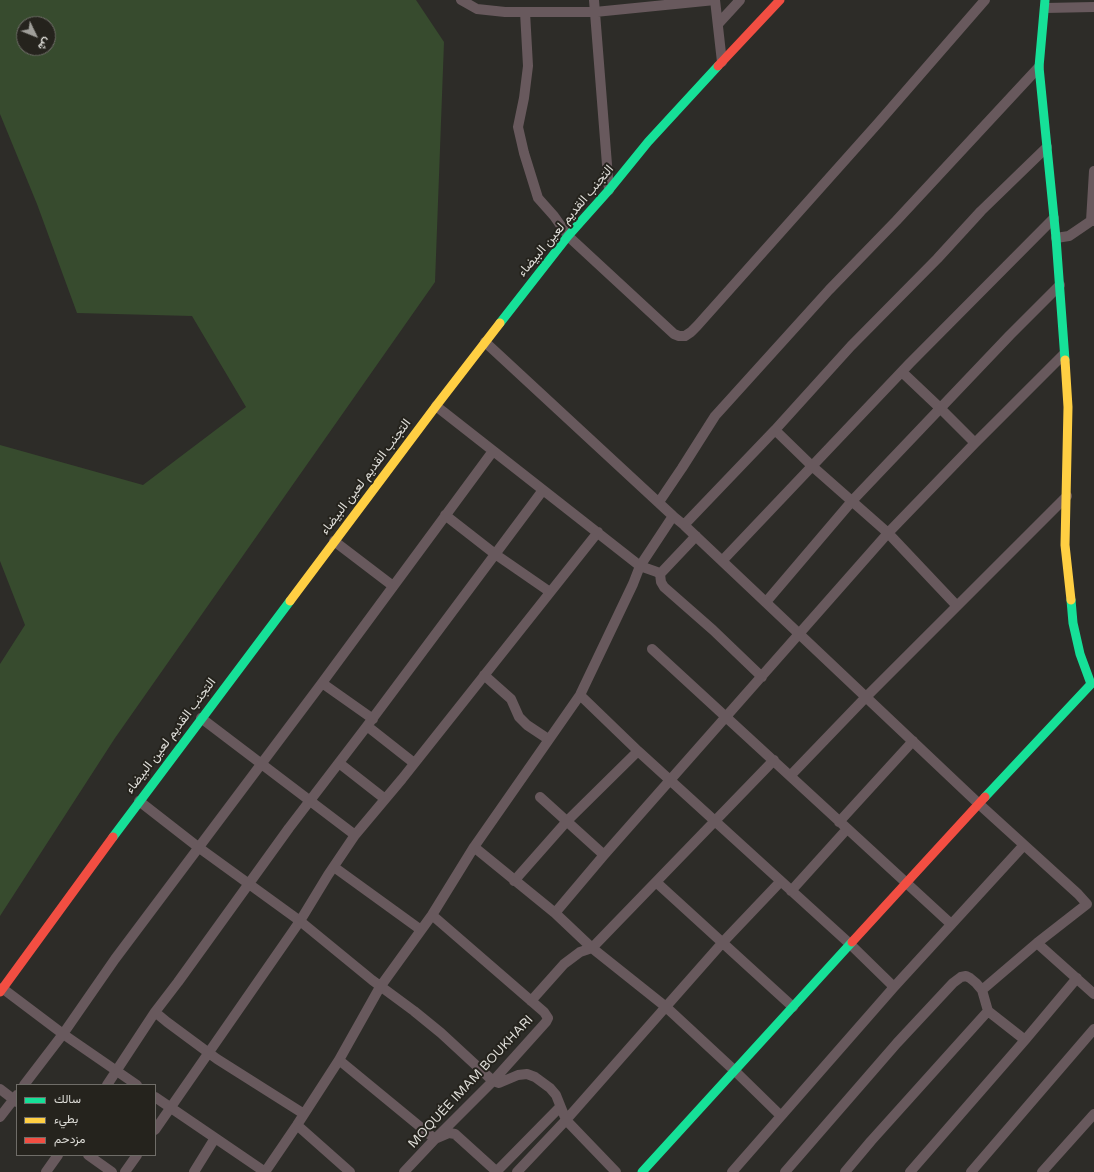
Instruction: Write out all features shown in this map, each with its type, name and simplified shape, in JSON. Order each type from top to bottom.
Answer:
[{"type":"street","points":[[461,0],[477,9],[505,12],[595,12],[715,0],[722,62]]},
{"type":"street","points":[[594,0],[609,190]]},
{"type":"street","points":[[718,24],[740,0]]},
{"type":"street","name":"التجنب القديم لعين البيضاء","points":[[1,990],[201,718],[436,406],[568,236],[609,190],[648,142],[780,0]]},
{"type":"street","points":[[525,12],[528,66],[524,98],[518,127],[524,153],[538,198],[554,216],[568,236],[674,334],[678,336],[685,336],[697,326],[869,133],[984,0]]},
{"type":"street","points":[[642,1172],[979,804],[1093,686],[1080,654],[1072,623],[1065,545],[1068,407],[1056,238],[1039,67],[1045,4],[1094,7]]},
{"type":"street","points":[[659,502],[715,416],[829,290],[896,221],[1039,67]]},
{"type":"street","points":[[684,524],[775,430],[851,346],[937,259],[981,211],[1047,147]]},
{"type":"street","points":[[1056,238],[1068,236],[1092,221],[1094,171]]},
{"type":"street","points":[[722,561],[902,372],[1054,218]]},
{"type":"street","points":[[766,602],[852,501],[1010,335],[1060,285]]},
{"type":"street","points":[[485,342],[673,516],[684,524],[979,804],[1091,905],[1037,943],[982,990]]},
{"type":"street","points":[[554,913],[604,854],[671,781],[888,533],[1064,354]]},
{"type":"street","points":[[902,372],[975,443]]},
{"type":"street","points":[[436,406],[640,566],[654,570],[660,574],[661,582],[664,586],[762,677]]},
{"type":"street","points":[[775,430],[812,466],[888,533],[957,606]]},
{"type":"street","points":[[25,1084],[63,1034],[115,959],[322,683],[492,451]]},
{"type":"street","points":[[108,1084],[155,1012],[309,800],[370,723],[543,490]]},
{"type":"street","points":[[790,776],[866,697],[1067,496]]},
{"type":"street","points":[[445,515],[495,554],[550,592]]},
{"type":"street","points":[[156,1099],[265,1172],[338,1060],[380,987],[432,915],[474,847],[580,695],[633,584],[640,566],[673,516]]},
{"type":"street","points":[[156,1129],[300,921],[355,835],[598,532]]},
{"type":"street","points":[[660,574],[696,536]]},
{"type":"street","points":[[334,542],[393,586]]},
{"type":"street","points":[[652,649],[951,924]]},
{"type":"street","points":[[484,676],[511,699],[519,717],[527,725],[548,739]]},
{"type":"street","points":[[322,683],[370,723],[414,763]]},
{"type":"street","points":[[580,695],[638,751],[850,944],[894,987]]},
{"type":"street","points":[[201,718],[355,835]]},
{"type":"street","points":[[839,822],[914,742]]},
{"type":"street","points":[[514,881],[567,822],[638,751]]},
{"type":"street","points":[[531,1001],[564,964],[580,952],[592,948],[716,822],[774,760]]},
{"type":"street","points":[[338,763],[385,799]]},
{"type":"street","points":[[540,797],[604,854]]},
{"type":"street","points":[[139,801],[198,847],[300,921],[380,987],[414,1011],[441,1033],[492,1081],[500,1083],[518,1075],[527,1074],[535,1077],[550,1088],[556,1095],[566,1120],[616,1172]]},
{"type":"street","points":[[791,890],[847,829]]},
{"type":"street","points":[[732,1172],[894,987],[1024,845]]},
{"type":"street","points":[[474,847],[554,913],[592,948],[666,1007],[736,1071],[781,1116]]},
{"type":"street","points":[[334,867],[421,930]]},
{"type":"street","points":[[517,1172],[566,1120],[722,942],[781,881]]},
{"type":"street","points":[[656,882],[793,1007]]},
{"type":"street","name":"MOQUÉE IMAM BOUKHARI","points":[[404,1172],[492,1081],[548,1019],[547,1015],[432,915]]},
{"type":"street","points":[[1037,943],[1094,994]]},
{"type":"street","points":[[785,1172],[897,1042],[953,983],[961,977],[966,976],[970,978],[982,990],[988,1011],[1024,1040]]},
{"type":"street","points":[[910,1172],[1077,978]]},
{"type":"street","points":[[1,990],[136,1084]]},
{"type":"street","points":[[845,1172],[988,1011]]},
{"type":"street","points":[[155,1012],[209,1053],[258,1086],[304,1114]]},
{"type":"street","points":[[971,1172],[1094,1029]]},
{"type":"street","points":[[338,1060],[435,1139],[449,1132],[455,1134],[496,1172],[560,1107]]},
{"type":"street","points":[[0,1089],[16,1099],[0,1118]]},
{"type":"street","points":[[1042,1172],[1094,1114]]},
{"type":"street","points":[[297,1125],[350,1172]]},
{"type":"street","points":[[194,1172],[215,1138]]},
{"type":"street","points":[[46,1172],[57,1156]]},
{"type":"street","points":[[89,1156],[112,1172]]},
{"type":"street","points":[[125,1172],[136,1156]]},
{"type":"green space","points":[[0,0],[416,0],[444,42],[435,282],[115,738],[0,916],[0,664],[25,625],[0,561],[0,445],[143,485],[246,407],[192,316],[77,313],[37,204],[0,114]]},
{"type":"traffic: fast","points":[[1045,0],[1039,67],[1056,238],[1065,360]]},
{"type":"traffic: fast","points":[[500,323],[568,236],[609,190],[648,142],[718,66]]},
{"type":"traffic: fast","points":[[985,797],[1091,684],[1080,654],[1073,623],[1071,600]]},
{"type":"traffic: fast","points":[[113,837],[290,601]]},
{"type":"traffic: fast","points":[[642,1172],[852,942]]},
{"type":"traffic: slow","points":[[290,601],[500,323]]},
{"type":"traffic: slow","points":[[1065,360],[1068,407],[1065,545],[1071,600]]},
{"type":"traffic: jam","points":[[718,66],[780,0]]},
{"type":"traffic: jam","points":[[852,942],[985,797]]},
{"type":"traffic: jam","points":[[0,992],[113,837]]}]
